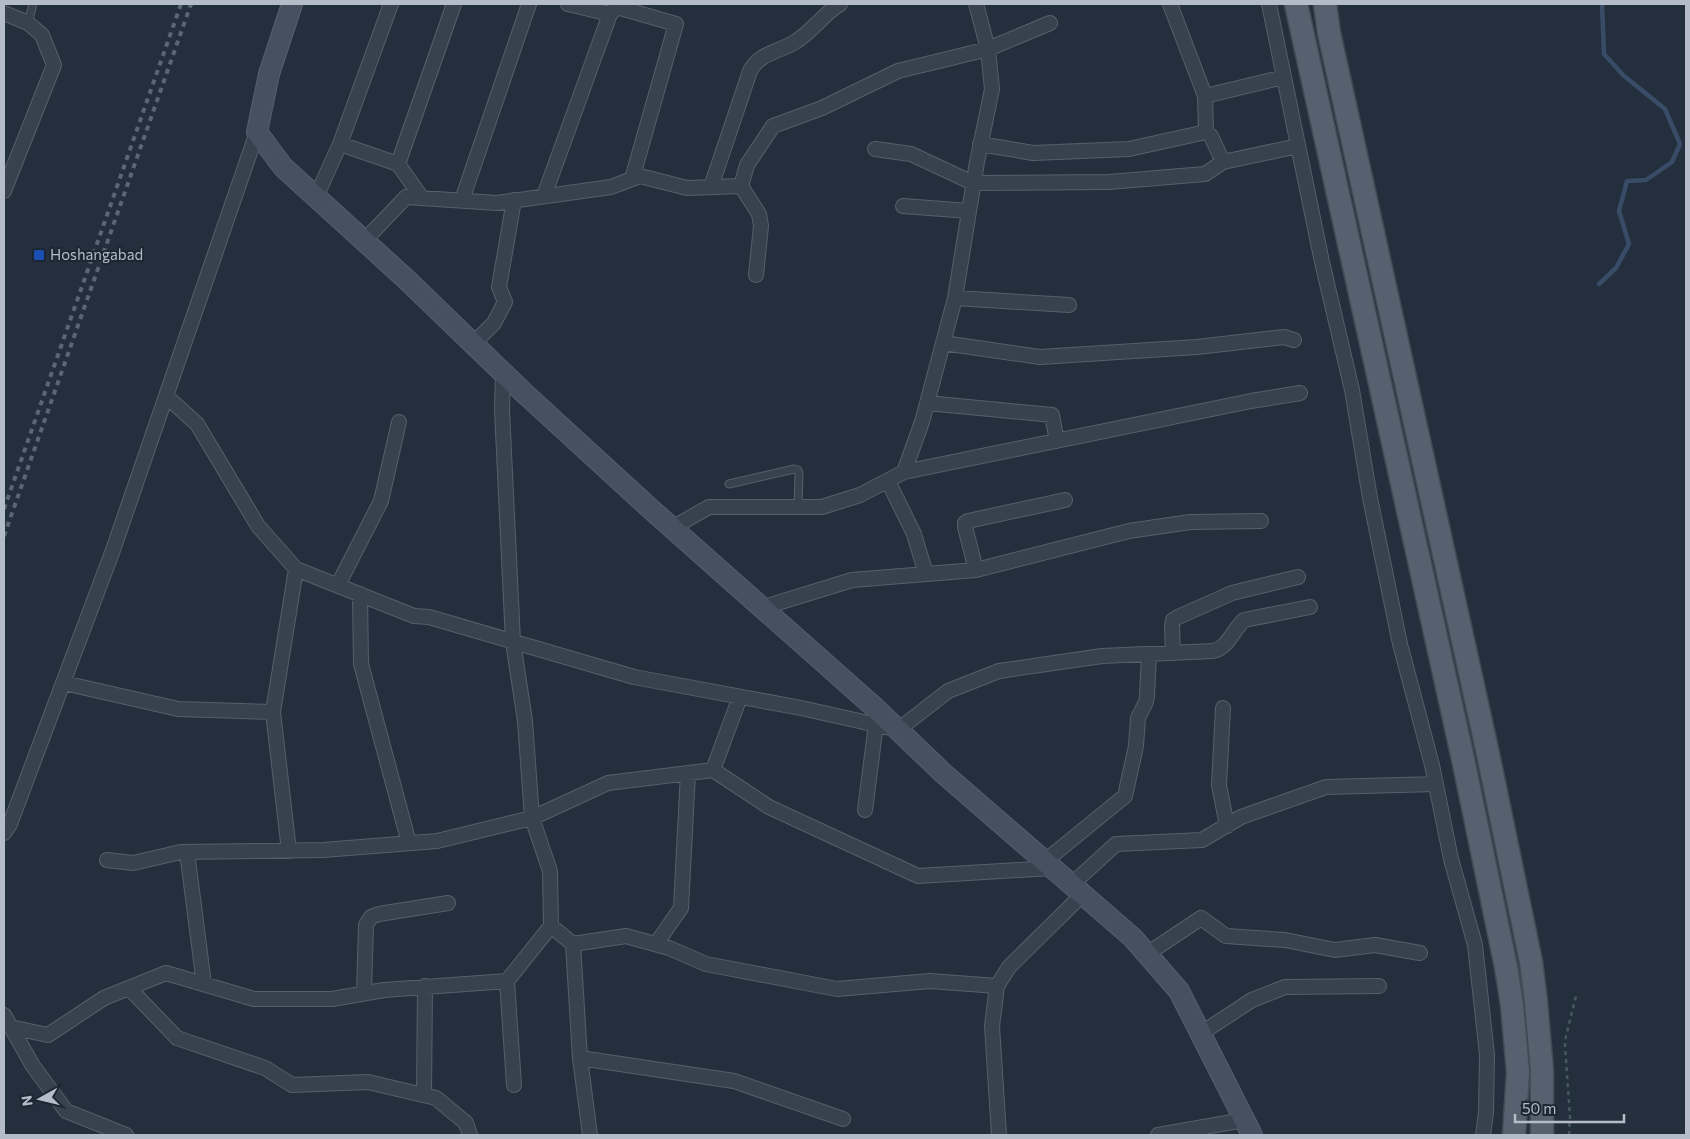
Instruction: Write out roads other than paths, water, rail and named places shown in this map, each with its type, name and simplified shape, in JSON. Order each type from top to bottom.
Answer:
[{"type":"main road","points":[[292,4],[269,74],[257,132],[283,167],[672,528],[943,773],[1133,938],[1179,991],[1248,1127]]},
{"type":"main road","points":[[1296,4],[1463,759],[1506,967],[1512,1005],[1518,1072],[1514,1135]]},
{"type":"main road","points":[[1325,4],[1329,33],[1488,754],[1531,962],[1542,1071],[1542,1135]]},
{"type":"street","points":[[316,197],[340,144],[391,4]]},
{"type":"street","points":[[398,164],[454,4]]},
{"type":"street","points":[[462,200],[529,4]]},
{"type":"street","points":[[568,4],[615,8],[676,24],[632,179]]},
{"type":"street","points":[[711,187],[754,62],[801,38],[833,8],[840,4]]},
{"type":"street","points":[[904,472],[927,403],[956,298],[973,183],[992,89],[988,48],[976,4]]},
{"type":"street","points":[[1170,4],[1205,96],[1206,132],[1210,136],[1223,162]]},
{"type":"street","points":[[1269,4],[1322,262],[1354,402],[1370,498],[1400,644],[1432,764],[1451,859],[1478,956],[1487,1055],[1484,1135]]},
{"type":"street","points":[[544,196],[615,8]]},
{"type":"street","points":[[4,13],[28,23],[42,34],[54,65],[4,191]]},
{"type":"street","points":[[756,275],[760,226],[759,214],[741,186],[747,165],[773,126],[822,108],[898,71],[988,48],[1050,24]]},
{"type":"street","points":[[1205,96],[1284,77]]},
{"type":"street","points":[[4,833],[10,824],[114,550],[257,132]]},
{"type":"street","points":[[980,144],[1033,153],[1129,149],[1206,132]]},
{"type":"street","points":[[340,144],[398,164],[422,198]]},
{"type":"street","points":[[875,149],[911,154],[973,183],[1118,182],[1205,174],[1223,162],[1298,146]]},
{"type":"street","points":[[364,241],[406,197],[497,202],[611,187],[640,176],[687,188],[741,186]]},
{"type":"street","points":[[473,344],[494,323],[505,302],[499,286],[514,200]]},
{"type":"street","points":[[904,206],[969,211]]},
{"type":"street","points":[[956,298],[1069,305]]},
{"type":"street","points":[[943,343],[1040,357],[1197,348],[1284,337],[1294,340]]},
{"type":"street","points":[[503,373],[502,410],[514,642],[525,721],[532,818],[550,870],[551,926],[507,981],[514,1085]]},
{"type":"street","points":[[672,528],[709,507],[822,507],[860,495],[904,472],[1251,401],[1300,393]]},
{"type":"street","points":[[166,396],[197,424],[258,526],[296,569],[414,616],[429,617],[634,677],[876,724],[897,730],[948,692],[999,671],[1102,656],[1219,650],[1244,620],[1310,607]]},
{"type":"street","points":[[927,403],[1052,416],[1057,441]]},
{"type":"street","points":[[338,585],[381,501],[399,422]]},
{"type":"street","points":[[888,481],[914,534],[926,574]]},
{"type":"street","points":[[976,570],[965,523],[1065,500]]},
{"type":"street","points":[[761,608],[852,580],[976,570],[1129,531],[1190,522],[1261,521]]},
{"type":"street","points":[[289,851],[273,712],[296,569]]},
{"type":"street","points":[[1173,653],[1173,620],[1232,593],[1298,577]]},
{"type":"street","points":[[360,594],[361,664],[409,844]]},
{"type":"street","points":[[106,860],[133,863],[187,852],[323,850],[437,841],[532,818],[608,783],[713,770],[770,807],[918,876],[1048,865],[1125,796],[1136,746],[1138,714],[1146,702],[1147,696],[1148,654]]},
{"type":"street","points":[[64,683],[178,709],[273,712]]},
{"type":"street","points":[[713,770],[740,697]]},
{"type":"street","points":[[1223,708],[1219,785],[1227,826]]},
{"type":"street","points":[[865,810],[876,724]]},
{"type":"street","points":[[656,944],[681,908],[688,773]]},
{"type":"street","points":[[1000,1135],[992,1026],[997,986],[1009,967],[1116,844],[1202,840],[1241,817],[1326,787],[1436,784]]},
{"type":"street","points":[[187,852],[204,984]]},
{"type":"street","points":[[364,993],[366,926],[370,917],[448,903]]},
{"type":"street","points":[[1147,954],[1201,918],[1226,936],[1285,940],[1335,950],[1375,945],[1420,953]]},
{"type":"street","points":[[551,926],[573,944],[580,1058],[590,1135]]},
{"type":"street","points":[[573,944],[626,936],[669,948],[706,964],[837,990],[930,981],[997,986]]},
{"type":"street","points":[[7,1021],[48,1035],[104,998],[166,973],[254,999],[332,999],[384,990],[507,981]]},
{"type":"street","points":[[424,1095],[425,986]]},
{"type":"street","points":[[1200,1034],[1252,1000],[1285,987],[1379,986]]},
{"type":"street","points":[[129,988],[177,1038],[265,1068],[292,1085],[368,1082],[436,1098],[466,1123],[470,1135]]},
{"type":"street","points":[[7,1021],[33,1066],[66,1111],[126,1135]]},
{"type":"street","points":[[580,1058],[734,1081],[843,1119]]},
{"type":"street","points":[[1158,1135],[1248,1127]]},
{"type":"lane","points":[[28,23],[33,4]]},
{"type":"lane","points":[[729,484],[794,469],[798,470],[798,507]]},
{"type":"waterway","points":[[1599,284],[1616,268],[1629,244],[1619,211],[1627,181],[1646,180],[1672,162],[1680,144],[1665,109],[1623,75],[1604,54],[1602,4]]},
{"type":"railway","points":[[4,509],[181,4]]},
{"type":"railway","points":[[4,536],[191,4]]},
{"type":"place","name":"Hoshangabad","points":[[39,255]]}]
